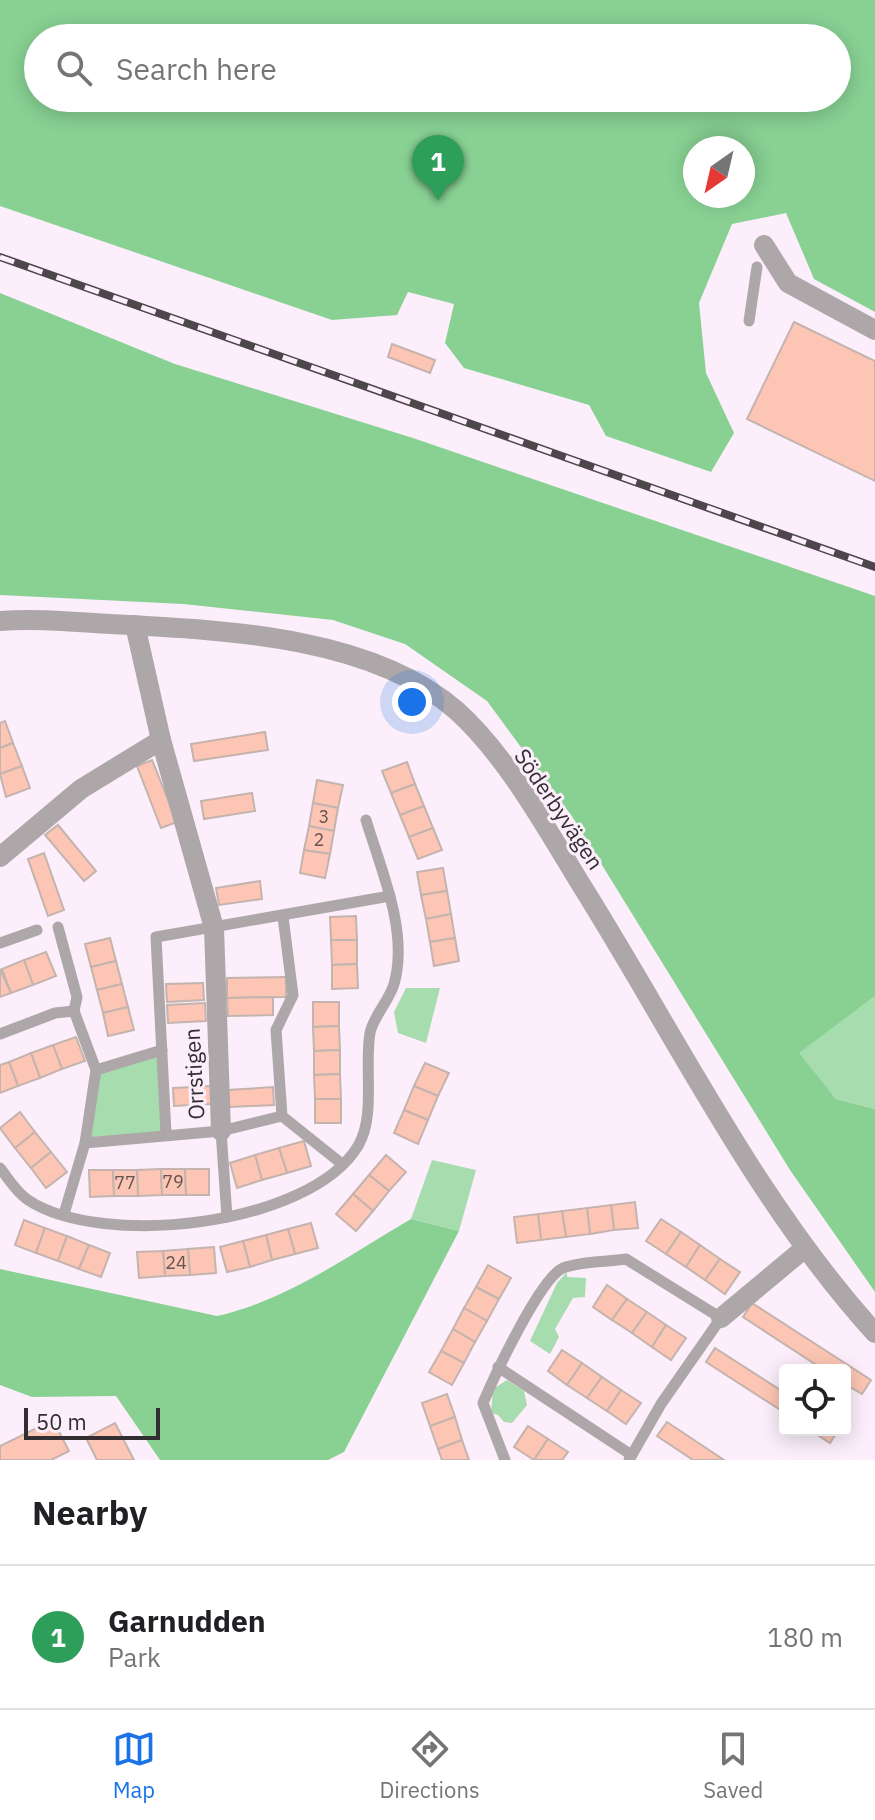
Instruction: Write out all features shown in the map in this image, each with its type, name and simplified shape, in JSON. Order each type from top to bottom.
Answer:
[{"type":"street","points":[[764,245],[766,266],[788,283],[875,330]]},
{"type":"street","name":"Söderbyvägen","points":[[0,621],[135,625],[272,640],[358,658],[414,681],[457,711],[498,760],[554,840],[756,1174],[805,1248],[875,1333]]},
{"type":"street","name":"Orrstigen","points":[[135,625],[161,740],[214,928],[221,1131]]},
{"type":"street","points":[[0,857],[81,789],[161,740]]},
{"type":"street","points":[[721,1318],[805,1248]]},
{"type":"lane","points":[[749,321],[766,266]]},
{"type":"lane","points":[[0,1168],[31,1202],[64,1214],[127,1228],[210,1223],[320,1185],[342,1164],[364,1135],[370,1030],[385,1007],[394,983],[399,953],[390,896],[366,820]]},
{"type":"lane","points":[[166,1133],[156,937],[390,896]]},
{"type":"lane","points":[[283,917],[293,995],[276,1030],[282,1116],[342,1164]]},
{"type":"lane","points":[[58,927],[77,997],[74,1011],[96,1070],[85,1143],[64,1214]]},
{"type":"lane","points":[[0,943],[37,930]]},
{"type":"lane","points":[[0,1034],[55,1013],[74,1011]]},
{"type":"lane","points":[[96,1070],[162,1050]]},
{"type":"lane","points":[[85,1143],[166,1133],[221,1131],[282,1116]]},
{"type":"lane","name":"Orrstigen","points":[[221,1131],[227,1217]]},
{"type":"lane","points":[[498,1367],[630,1457],[721,1318],[626,1259],[562,1269],[549,1280],[498,1367],[483,1403],[505,1460]]},
{"type":"green space","points":[[0,0],[875,0],[875,312],[814,279],[786,213],[732,224],[699,303],[706,373],[734,433],[711,472],[606,436],[589,405],[464,368],[445,343],[454,304],[408,292],[397,315],[332,320],[0,206]]},
{"type":"green space","points":[[0,293],[175,364],[413,438],[875,596],[875,996],[799,1053],[836,1099],[875,1109],[875,1292],[790,1170],[573,818],[487,701],[405,644],[333,620],[183,604],[0,595]]},
{"type":"green space","points":[[406,988],[440,988],[426,1043],[398,1033],[394,1012]]},
{"type":"green space","points":[[875,996],[875,1109],[836,1099],[798,1053]]},
{"type":"green space","points":[[162,1050],[166,1133],[85,1143],[96,1070]]},
{"type":"green space","points":[[432,1160],[476,1170],[459,1231],[411,1219]]},
{"type":"green space","points":[[411,1219],[459,1231],[344,1452],[328,1460],[160,1460],[116,1396],[32,1397],[0,1385],[0,1269],[217,1316],[243,1309],[293,1288]]},
{"type":"green space","points":[[567,1272],[567,1277],[586,1278],[585,1297],[573,1298],[555,1329],[559,1337],[550,1354],[530,1341],[557,1283]]},
{"type":"green space","points":[[507,1380],[524,1391],[527,1405],[512,1423],[504,1422],[491,1413],[493,1389]]},
{"type":"building","points":[[794,322],[875,361],[875,481],[747,419]]},
{"type":"building","points":[[392,344],[435,360],[430,373],[388,357]]},
{"type":"building","points":[[5,721],[13,743],[0,748],[0,723]]},
{"type":"building","points":[[265,732],[268,750],[194,761],[191,744]]},
{"type":"building","points":[[13,743],[22,766],[0,774],[0,748]]},
{"type":"building","points":[[152,760],[177,822],[161,828],[137,766]]},
{"type":"building","points":[[407,762],[415,784],[391,793],[382,771]]},
{"type":"building","points":[[22,766],[30,788],[6,797],[0,774]]},
{"type":"building","points":[[317,780],[343,785],[338,808],[313,803]]},
{"type":"building","points":[[415,784],[424,806],[400,815],[391,793]]},
{"type":"building","points":[[252,793],[255,811],[204,819],[201,801]]},
{"type":"building","points":[[313,803],[338,808],[334,831],[309,826]]},
{"type":"building","points":[[424,806],[433,828],[409,837],[400,815]]},
{"type":"building","points":[[58,825],[96,871],[84,881],[45,835]]},
{"type":"building","points":[[309,826],[334,831],[330,854],[304,850]]},
{"type":"building","points":[[433,828],[442,850],[418,859],[409,837]]},
{"type":"building","points":[[304,850],[330,854],[325,878],[300,873]]},
{"type":"building","points":[[44,853],[64,910],[48,916],[28,859]]},
{"type":"building","points":[[443,868],[447,891],[421,895],[417,872]]},
{"type":"building","points":[[260,881],[262,899],[219,905],[216,888]]},
{"type":"building","points":[[447,891],[451,914],[426,919],[421,895]]},
{"type":"building","points":[[451,914],[455,938],[430,942],[426,919]]},
{"type":"building","points":[[356,916],[357,940],[331,940],[330,917]]},
{"type":"building","points":[[110,938],[116,961],[91,967],[85,944]]},
{"type":"building","points":[[455,938],[459,961],[434,966],[430,942]]},
{"type":"building","points":[[331,940],[357,940],[357,964],[332,965]]},
{"type":"building","points":[[46,952],[56,976],[33,985],[24,960]]},
{"type":"building","points":[[24,960],[33,985],[11,993],[2,969]]},
{"type":"building","points":[[116,961],[122,984],[97,990],[91,967]]},
{"type":"building","points":[[357,964],[358,988],[332,989],[332,965]]},
{"type":"building","points":[[0,969],[11,993],[0,997]]},
{"type":"building","points":[[286,977],[286,997],[227,998],[227,978]]},
{"type":"building","points":[[203,983],[204,1000],[167,1002],[166,984]]},
{"type":"building","points":[[122,984],[128,1007],[103,1013],[97,990]]},
{"type":"building","points":[[273,997],[273,1015],[228,1016],[227,998]]},
{"type":"building","points":[[313,1002],[339,1002],[339,1026],[313,1027]]},
{"type":"building","points":[[205,1003],[206,1021],[168,1023],[167,1005]]},
{"type":"building","points":[[128,1007],[134,1030],[108,1036],[103,1013]]},
{"type":"building","points":[[339,1026],[340,1050],[314,1051],[313,1027]]},
{"type":"building","points":[[76,1037],[85,1061],[62,1069],[53,1045]]},
{"type":"building","points":[[53,1045],[62,1069],[40,1078],[31,1053]]},
{"type":"building","points":[[340,1050],[340,1074],[314,1075],[314,1051]]},
{"type":"building","points":[[31,1053],[40,1078],[18,1086],[9,1062]]},
{"type":"building","points":[[9,1062],[18,1086],[0,1093],[0,1065]]},
{"type":"building","points":[[425,1063],[449,1073],[438,1096],[414,1086]]},
{"type":"building","points":[[340,1074],[341,1099],[315,1099],[314,1075]]},
{"type":"building","points":[[211,1086],[211,1104],[174,1106],[173,1088]]},
{"type":"building","points":[[414,1086],[438,1096],[428,1120],[404,1110]]},
{"type":"building","points":[[273,1087],[274,1105],[229,1107],[228,1090]]},
{"type":"building","points":[[315,1099],[341,1099],[341,1123],[315,1123]]},
{"type":"building","points":[[404,1110],[428,1120],[418,1144],[394,1133]]},
{"type":"building","points":[[20,1112],[35,1132],[15,1148],[0,1128]]},
{"type":"building","points":[[35,1132],[51,1152],[31,1168],[15,1148]]},
{"type":"building","points":[[304,1141],[311,1166],[287,1173],[279,1148]]},
{"type":"building","points":[[279,1148],[287,1173],[262,1180],[255,1155]]},
{"type":"building","points":[[51,1152],[67,1172],[46,1188],[31,1168]]},
{"type":"building","points":[[255,1155],[262,1180],[237,1188],[230,1163]]},
{"type":"building","points":[[386,1155],[406,1172],[389,1191],[369,1175]]},
{"type":"building","points":[[161,1169],[162,1195],[138,1196],[137,1170]]},
{"type":"building","points":[[161,1169],[185,1169],[186,1195],[162,1195]]},
{"type":"building","points":[[185,1169],[209,1169],[209,1195],[186,1195]]},
{"type":"building","points":[[89,1170],[113,1170],[114,1196],[90,1197]]},
{"type":"building","points":[[113,1170],[137,1170],[138,1196],[114,1196]]},
{"type":"building","points":[[369,1175],[389,1191],[373,1211],[353,1194]]},
{"type":"building","points":[[353,1194],[373,1211],[356,1231],[336,1214]]},
{"type":"building","points":[[635,1202],[638,1228],[614,1230],[611,1205]]},
{"type":"building","points":[[611,1205],[614,1230],[590,1234],[587,1208]]},
{"type":"building","points":[[587,1208],[590,1234],[566,1237],[562,1211]]},
{"type":"building","points":[[562,1211],[566,1237],[541,1240],[538,1214]]},
{"type":"building","points":[[538,1214],[541,1240],[517,1243],[514,1217]]},
{"type":"building","points":[[661,1219],[681,1232],[666,1254],[646,1241]]},
{"type":"building","points":[[24,1220],[45,1228],[36,1253],[15,1245]]},
{"type":"building","points":[[311,1223],[318,1248],[295,1254],[288,1229]]},
{"type":"building","points":[[45,1228],[67,1236],[58,1261],[36,1253]]},
{"type":"building","points":[[288,1229],[295,1254],[272,1260],[266,1235]]},
{"type":"building","points":[[681,1232],[700,1245],[686,1267],[666,1254]]},
{"type":"building","points":[[266,1235],[272,1260],[250,1267],[243,1241]]},
{"type":"building","points":[[67,1236],[89,1245],[79,1269],[58,1261]]},
{"type":"building","points":[[243,1241],[250,1267],[227,1272],[220,1247]]},
{"type":"building","points":[[89,1245],[110,1253],[101,1277],[79,1269]]},
{"type":"building","points":[[700,1245],[720,1259],[705,1280],[686,1267]]},
{"type":"building","points":[[214,1247],[216,1273],[190,1275],[188,1249]]},
{"type":"building","points":[[188,1249],[190,1275],[165,1276],[163,1251]]},
{"type":"building","points":[[163,1251],[165,1276],[139,1278],[137,1252]]},
{"type":"building","points":[[720,1259],[740,1272],[725,1294],[705,1280]]},
{"type":"building","points":[[488,1265],[511,1278],[499,1299],[476,1287]]},
{"type":"building","points":[[607,1285],[627,1299],[612,1320],[593,1307]]},
{"type":"building","points":[[476,1287],[499,1299],[487,1321],[464,1308]]},
{"type":"building","points":[[627,1299],[647,1312],[632,1333],[612,1320]]},
{"type":"building","points":[[752,1303],[846,1364],[815,1364],[743,1317]]},
{"type":"building","points":[[464,1308],[487,1321],[475,1342],[453,1329]]},
{"type":"building","points":[[647,1312],[666,1325],[652,1347],[632,1333]]},
{"type":"building","points":[[666,1325],[686,1338],[671,1360],[652,1347]]},
{"type":"building","points":[[453,1329],[475,1342],[464,1363],[441,1351]]},
{"type":"building","points":[[715,1348],[779,1389],[779,1409],[706,1362]]},
{"type":"building","points":[[562,1350],[582,1363],[567,1385],[548,1371]]},
{"type":"building","points":[[441,1351],[464,1363],[452,1385],[429,1372]]},
{"type":"building","points":[[582,1363],[602,1377],[587,1398],[567,1385]]},
{"type":"building","points":[[851,1367],[871,1380],[862,1394],[851,1388]]},
{"type":"building","points":[[602,1377],[621,1390],[607,1411],[587,1398]]},
{"type":"building","points":[[621,1390],[641,1403],[626,1424],[607,1411]]},
{"type":"building","points":[[447,1394],[455,1417],[430,1426],[422,1403]]},
{"type":"building","points":[[455,1417],[462,1440],[438,1449],[430,1426]]},
{"type":"building","points":[[53,1420],[69,1451],[51,1460],[0,1460],[0,1446]]},
{"type":"building","points":[[667,1422],[724,1460],[693,1460],[657,1436]]},
{"type":"building","points":[[115,1423],[134,1460],[97,1460],[86,1438]]},
{"type":"building","points":[[528,1426],[548,1439],[534,1460],[514,1447]]},
{"type":"building","points":[[819,1436],[834,1436],[830,1443]]},
{"type":"building","points":[[548,1439],[568,1452],[562,1460],[534,1460]]},
{"type":"building","points":[[462,1440],[469,1460],[442,1460],[438,1449]]},
{"type":"railway","points":[[0,257],[875,567]]},
{"type":"place","name":"Garnudden","points":[[438,201]]}]
